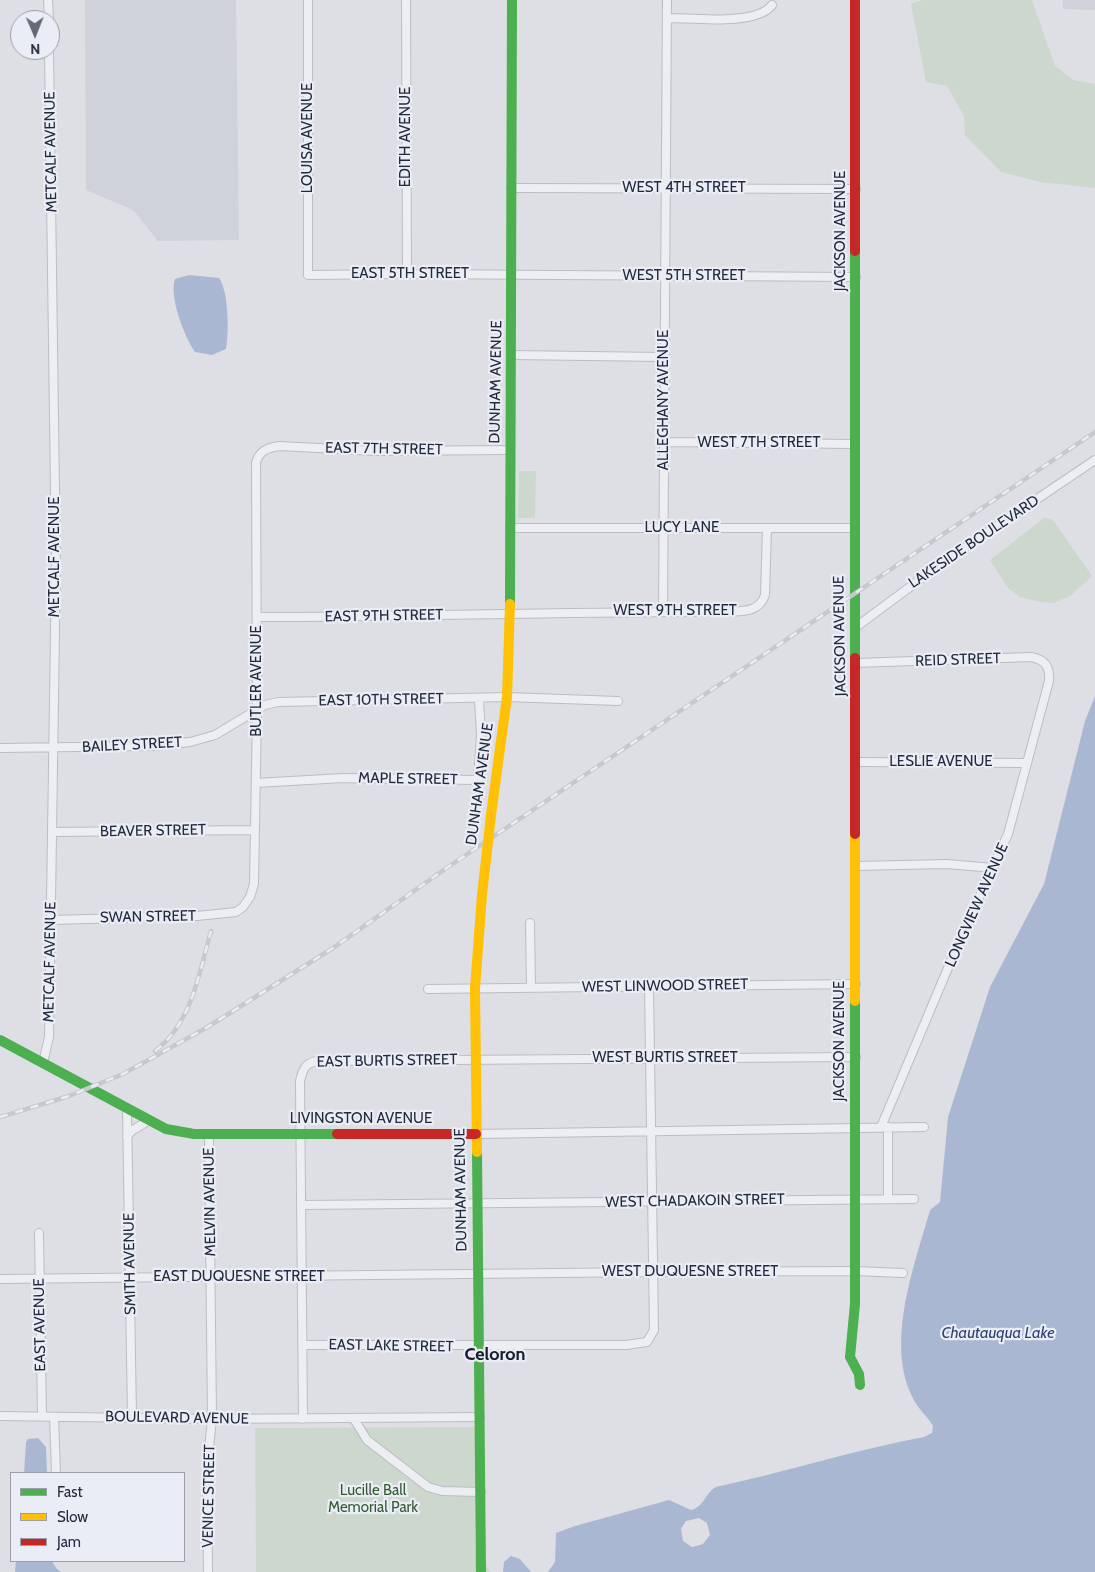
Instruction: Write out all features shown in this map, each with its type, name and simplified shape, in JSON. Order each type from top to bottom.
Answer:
[{"type":"street","name":"LOUISA AVENUE","points":[[308,0],[308,275]]},
{"type":"street","name":"EDITH AVENUE","points":[[406,0],[407,274]]},
{"type":"street","name":"DUNHAM AVENUE","points":[[482,1572],[476,1203],[475,988],[482,895],[507,697],[510,612],[513,275],[511,188],[512,0]]},
{"type":"street","name":"ALLEGHANY AVENUE","points":[[663,612],[667,0]]},
{"type":"street","name":"JACKSON AVENUE","points":[[855,0],[856,1057],[855,1304],[850,1357],[859,1374],[860,1385]]},
{"type":"street","points":[[667,18],[749,17],[767,11],[772,4]]},
{"type":"street","name":"METCALF AVENUE","points":[[43,1063],[49,1038],[56,564],[49,60]]},
{"type":"street","name":"WEST 4TH STREET","points":[[511,188],[856,189]]},
{"type":"street","name":"EAST 5TH STREET","points":[[308,275],[513,275]]},
{"type":"street","name":"WEST 5TH STREET","points":[[513,275],[856,277]]},
{"type":"street","points":[[511,355],[664,357]]},
{"type":"street","name":"WEST 7TH STREET","points":[[664,442],[854,444]]},
{"type":"street","name":"EAST 7TH STREET","points":[[261,453],[268,448],[279,446],[376,451],[510,450]]},
{"type":"street","name":"BUTLER AVENUE","points":[[243,907],[250,897],[254,884],[257,710],[256,463],[261,453]]},
{"type":"street","name":"LAKESIDE BOULEVARD","points":[[856,627],[945,561],[1095,460]]},
{"type":"street","name":"LUCY LANE","points":[[510,528],[854,528]]},
{"type":"street","name":"WEST 9TH STREET","points":[[510,612],[726,612],[751,610],[759,606],[765,595],[767,528]]},
{"type":"street","name":"EAST 9TH STREET","points":[[257,617],[406,616],[510,612]]},
{"type":"street","name":"REID STREET","points":[[856,663],[1031,657],[1044,662],[1049,674]]},
{"type":"street","name":"LONGVIEW AVENUE","points":[[885,1127],[961,937],[1008,834],[1049,674]]},
{"type":"street","name":"EAST 10TH STREET","points":[[257,710],[278,702],[507,697],[618,701]]},
{"type":"street","name":"MAPLE STREET","points":[[256,783],[343,778],[478,780],[481,735],[479,699]]},
{"type":"street","name":"BAILEY STREET","points":[[0,748],[152,746],[190,742],[215,735],[257,710]]},
{"type":"street","name":"LESLIE AVENUE","points":[[856,762],[1027,763]]},
{"type":"street","name":"BEAVER STREET","points":[[52,832],[255,830]]},
{"type":"street","points":[[856,866],[947,864],[994,868]]},
{"type":"street","name":"SWAN STREET","points":[[51,920],[197,916],[236,912],[243,907]]},
{"type":"street","points":[[530,922],[531,988]]},
{"type":"street","name":"WEST LINWOOD STREET","points":[[428,989],[856,984]]},
{"type":"street","points":[[649,986],[652,1272]]},
{"type":"street","name":"LIVINGSTON AVENUE","points":[[0,1040],[148,1121],[166,1129],[209,1134],[476,1134],[924,1127]]},
{"type":"street","name":"WEST BURTIS STREET","points":[[475,1059],[856,1057]]},
{"type":"street","name":"EAST BURTIS STREET","points":[[301,1134],[300,1081],[307,1063],[316,1061],[475,1059]]},
{"type":"street","name":"SMITH AVENUE","points":[[127,1109],[132,1418]]},
{"type":"street","points":[[128,1136],[133,1130],[148,1121]]},
{"type":"street","points":[[885,1127],[888,1199]]},
{"type":"street","name":"MELVIN AVENUE","points":[[209,1134],[212,1276],[212,1419]]},
{"type":"street","points":[[301,1134],[304,1345],[303,1419]]},
{"type":"street","name":"WEST CHADAKOIN STREET","points":[[302,1205],[914,1199]]},
{"type":"street","name":"EAST AVENUE","points":[[39,1233],[42,1416]]},
{"type":"street","name":"WEST DUQUESNE STREET","points":[[477,1274],[855,1271],[903,1273]]},
{"type":"street","name":"EAST LAKE STREET","points":[[304,1345],[479,1347],[643,1344],[650,1339],[654,1330],[652,1272]]},
{"type":"street","name":"EAST DUQUESNE STREET","points":[[0,1279],[477,1274]]},
{"type":"street","name":"BOULEVARD AVENUE","points":[[0,1416],[212,1419],[480,1417]]},
{"type":"street","points":[[54,1416],[56,1472]]},
{"type":"street","name":"VENICE STREET","points":[[208,1572],[207,1468],[212,1419]]},
{"type":"street","points":[[354,1419],[367,1440],[428,1486],[442,1491],[481,1492]]},
{"type":"shaded area","points":[[85,0],[236,0],[239,240],[158,241],[133,210],[86,190]]},
{"type":"shaded area","points":[[1063,0],[1095,0],[1095,10],[1063,9]]},
{"type":"green space","points":[[922,0],[1032,0],[1055,66],[1073,80],[1095,84],[1095,188],[1040,182],[1001,172],[965,135],[964,116],[947,86],[926,82],[911,4]]},
{"type":"green space","points":[[519,471],[536,471],[535,518],[518,518]]},
{"type":"green space","points":[[1044,518],[1053,520],[1092,576],[1070,596],[1053,603],[1020,597],[1008,588],[990,560]]},
{"type":"green space","name":"Lucille Ball Memorial Park","points":[[476,1427],[475,1547],[490,1572],[256,1572],[255,1428]]},
{"type":"water","points":[[189,275],[219,278],[225,293],[228,323],[226,349],[212,355],[195,352],[186,336],[176,306],[174,296],[175,279]]},
{"type":"water","name":"Chautauqua Lake","points":[[1095,696],[1095,1572],[548,1572],[555,1562],[556,1533],[575,1526],[669,1500],[691,1510],[699,1506],[716,1487],[924,1437],[932,1433],[933,1426],[930,1420],[917,1405],[907,1383],[902,1359],[904,1308],[930,1210],[940,1202],[948,1117],[990,987],[1044,884],[1085,721]],"holes":[[[699,1518],[707,1523],[710,1535],[703,1544],[692,1547],[683,1541],[681,1529],[686,1521]]]},
{"type":"water","points":[[38,1438],[46,1447],[47,1472],[24,1472],[26,1442],[28,1439]]},
{"type":"water","points":[[511,1556],[520,1559],[531,1572],[503,1572],[504,1562]]},
{"type":"water","points":[[16,1562],[53,1562],[61,1572],[15,1572]]},
{"type":"railway","points":[[0,1117],[69,1096],[123,1074],[206,1028],[333,948],[448,867],[1095,432]]},
{"type":"railway","points":[[155,1051],[168,1040],[186,1012],[198,980],[211,931]]},
{"type":"traffic: fast","points":[[510,604],[512,0]]},
{"type":"traffic: fast","points":[[855,251],[855,658]]},
{"type":"traffic: fast","points":[[855,1001],[855,1304],[850,1357],[859,1374],[860,1385]]},
{"type":"traffic: fast","points":[[0,1040],[166,1129],[194,1134],[337,1134]]},
{"type":"traffic: fast","points":[[477,1152],[481,1572]]},
{"type":"traffic: slow","points":[[491,815],[507,697],[510,604]]},
{"type":"traffic: slow","points":[[482,895],[491,815]]},
{"type":"traffic: slow","points":[[855,834],[855,1001]]},
{"type":"traffic: slow","points":[[477,1152],[475,988],[482,895]]},
{"type":"traffic: jam","points":[[855,0],[855,251]]},
{"type":"traffic: jam","points":[[855,658],[855,834]]},
{"type":"traffic: jam","points":[[337,1134],[476,1134]]},
{"type":"district","name":"Celoron","points":[[495,1355]]}]
